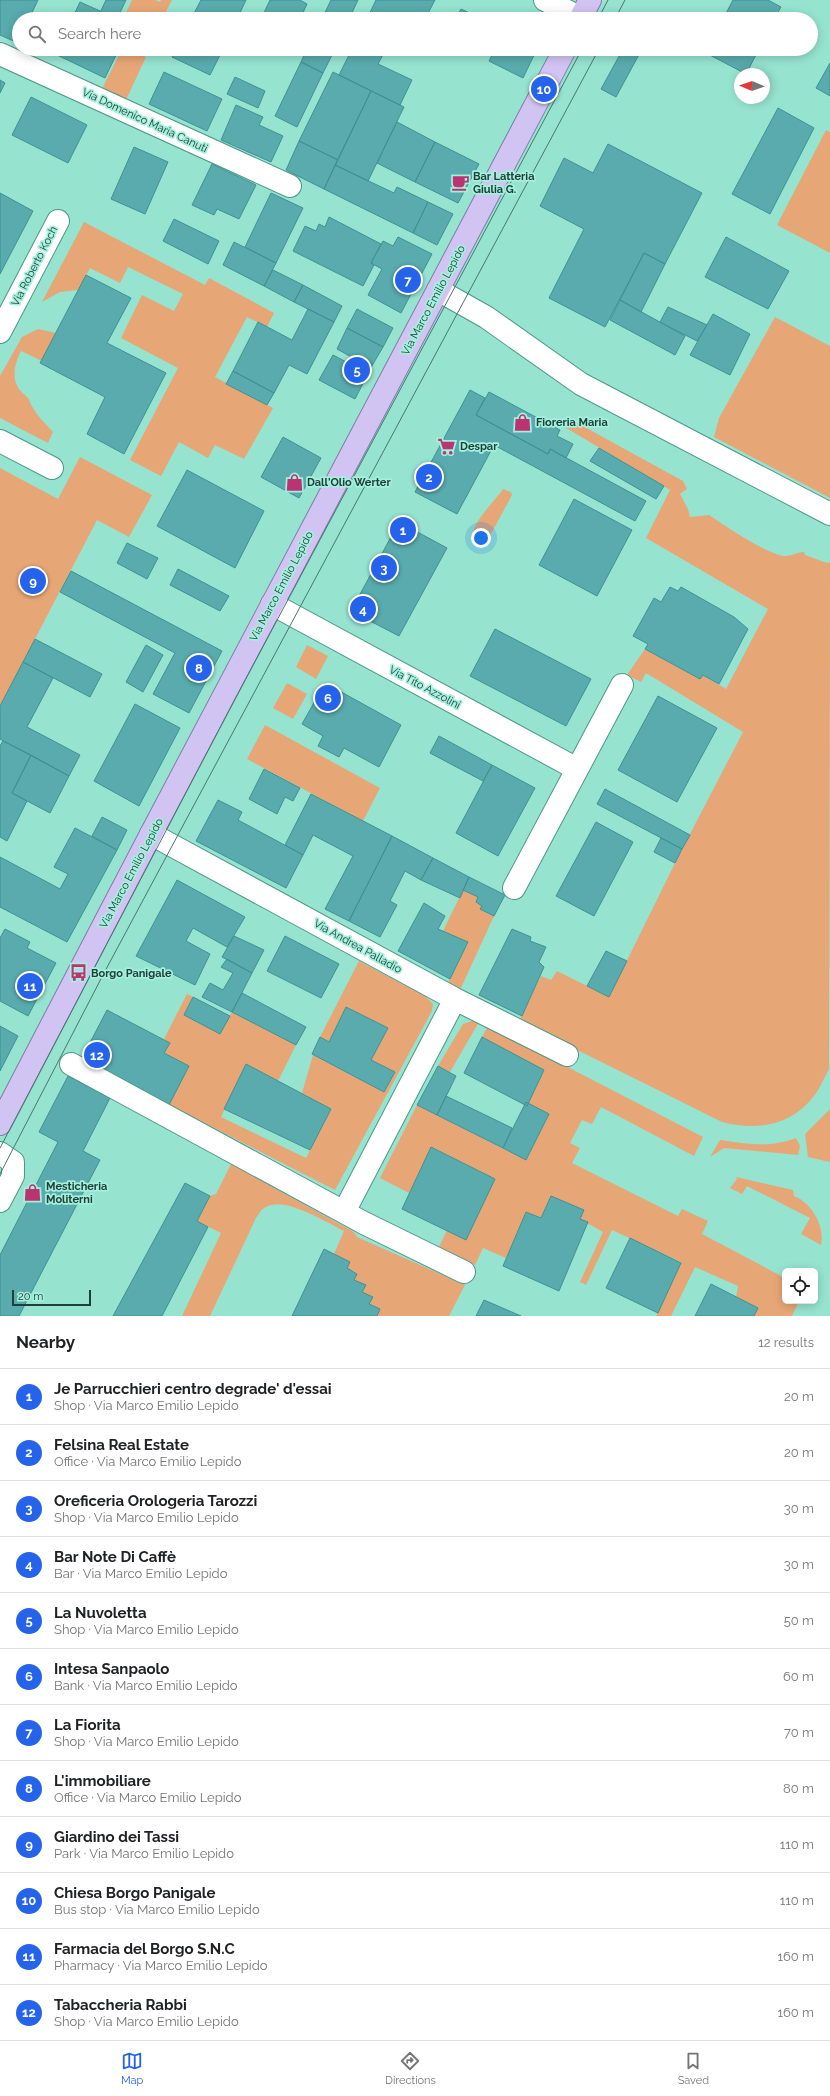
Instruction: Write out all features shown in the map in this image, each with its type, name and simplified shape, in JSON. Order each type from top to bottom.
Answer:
[{"type":"main road","name":"Via Marco Emilio Lepido","points":[[0,1124],[151,834],[561,56]]},
{"type":"street","points":[[545,0],[584,12]]},
{"type":"street","name":"Via Domenico Maria Canuti","points":[[0,54],[290,186]]},
{"type":"street","name":"Via Roberto Koch","points":[[0,332],[58,221]]},
{"type":"street","points":[[438,290],[486,317],[580,384],[830,514]]},
{"type":"street","points":[[0,441],[52,468]]},
{"type":"street","name":"Via Tito Azzolini","points":[[272,604],[577,770]]},
{"type":"street","points":[[514,888],[622,685]]},
{"type":"street","name":"Via Andrea Palladio","points":[[151,834],[455,999],[567,1054]]},
{"type":"street","points":[[344,1212],[455,999]]},
{"type":"street","points":[[71,1064],[344,1212],[464,1272]]},
{"type":"street","points":[[0,1153],[13,1162],[14,1171],[0,1201]]},
{"type":"shaded area","points":[[132,0],[155,0],[160,2],[161,0],[172,0],[166,12],[126,12]]},
{"type":"shaded area","points":[[118,56],[146,57],[126,100],[102,89]]},
{"type":"shaded area","points":[[826,130],[830,132],[830,253],[777,225]]},
{"type":"shaded area","points":[[84,222],[205,285],[209,278],[274,313],[267,327],[247,317],[215,377],[273,408],[244,459],[215,445],[208,458],[179,442],[161,476],[130,460],[178,368],[121,338],[142,295],[174,311],[183,294],[128,267],[120,283],[90,268],[78,290],[60,292],[42,302]]},
{"type":"shaded area","points":[[775,317],[830,346],[830,498],[714,437],[719,418]]},
{"type":"shaded area","points":[[38,329],[56,333],[42,361],[21,351],[17,360],[15,380],[36,413],[53,432],[48,443],[0,418],[0,376],[22,337]]},
{"type":"shaded area","points":[[568,418],[683,481],[687,489],[680,494],[688,509],[690,517],[709,515],[758,546],[778,555],[788,556],[804,552],[805,555],[827,563],[830,562],[829,1069],[816,1093],[805,1106],[784,1120],[772,1124],[748,1126],[722,1122],[519,1021],[541,976],[551,980],[557,971],[609,997],[675,863],[743,732],[646,673],[641,682],[627,675],[645,649],[700,679],[703,675],[726,689],[768,609],[646,538],[670,490],[563,426]]},
{"type":"shaded area","points":[[80,457],[152,495],[129,537],[97,520],[0,706],[0,468],[58,499]]},
{"type":"shaded area","points":[[503,489],[511,492],[512,495],[485,545],[475,537],[473,530],[480,518]]},
{"type":"shaded area","points":[[307,645],[328,656],[316,679],[296,667]]},
{"type":"shaded area","points":[[287,683],[307,694],[293,719],[273,708]]},
{"type":"shaded area","points":[[265,725],[380,788],[363,821],[247,759]]},
{"type":"shaded area","points":[[463,890],[478,897],[476,902],[482,906],[480,909],[494,916],[460,990],[448,983],[468,943],[443,931]]},
{"type":"shaded area","points":[[359,961],[425,996],[433,1004],[432,1011],[335,1190],[169,1105],[189,1066],[164,1053],[170,1043],[164,1039],[187,994],[193,997],[184,1015],[220,1034],[232,1012],[296,1045],[278,1081],[246,1064],[221,1117],[306,1158],[331,1109],[302,1093],[313,1055],[384,1092],[395,1073],[371,1060],[388,1028],[346,1008],[329,1042],[320,1037]]},
{"type":"shaded area","points":[[475,1020],[479,1022],[450,1072],[438,1066],[463,1024]]},
{"type":"shaded area","points":[[488,1026],[703,1137],[694,1156],[601,1107],[592,1124],[582,1120],[570,1143],[580,1148],[572,1163],[678,1216],[682,1209],[708,1221],[702,1234],[782,1276],[782,1304],[798,1304],[792,1316],[754,1316],[758,1308],[736,1297],[738,1286],[695,1267],[671,1316],[656,1316],[681,1262],[612,1230],[586,1285],[580,1282],[603,1232],[580,1219],[584,1210],[551,1196],[541,1218],[526,1212],[506,1258],[483,1248],[475,1265],[439,1247],[447,1230],[466,1240],[495,1179],[432,1147],[409,1193],[380,1178],[417,1105],[526,1160],[549,1114],[528,1103],[544,1070],[482,1037]]},
{"type":"shaded area","points":[[829,1110],[830,1162],[808,1157],[805,1134]]},
{"type":"shaded area","points":[[796,1138],[800,1146],[798,1155],[724,1148],[710,1157],[720,1140],[749,1144],[768,1144]]},
{"type":"shaded area","points":[[231,1164],[354,1232],[357,1237],[465,1285],[449,1316],[377,1316],[380,1309],[369,1304],[373,1297],[362,1292],[366,1285],[354,1280],[357,1273],[347,1268],[350,1262],[334,1254],[344,1231],[294,1207],[274,1205],[263,1209],[256,1218],[210,1316],[182,1316],[221,1233],[197,1221],[210,1196],[216,1194]]},
{"type":"shaded area","points":[[736,1177],[793,1190],[794,1196],[806,1204],[816,1216],[821,1230],[821,1245],[801,1234],[810,1218],[747,1186],[742,1194],[730,1188],[737,1179]]},
{"type":"building","points":[[0,0],[38,0],[32,12],[12,12],[12,40],[0,35]]},
{"type":"building","points":[[106,0],[126,0],[120,12],[100,12]]},
{"type":"building","points":[[201,0],[246,0],[240,12],[195,12]]},
{"type":"building","points":[[270,0],[300,0],[307,4],[303,12],[264,12]]},
{"type":"building","points":[[331,0],[358,0],[352,12],[325,12]]},
{"type":"building","points":[[376,0],[435,0],[429,12],[370,12]]},
{"type":"building","points":[[733,0],[768,0],[781,7],[778,12],[727,12]]},
{"type":"building","points":[[80,2],[100,11],[100,12],[75,12]]},
{"type":"building","points":[[461,9],[467,12],[460,12]]},
{"type":"building","points":[[59,56],[116,56],[105,78]]},
{"type":"building","points":[[172,56],[220,56],[210,75]]},
{"type":"building","points":[[304,56],[332,56],[323,73],[301,62]]},
{"type":"building","points":[[348,56],[382,56],[378,64],[412,80],[400,105],[339,75]]},
{"type":"building","points":[[492,56],[534,56],[523,78],[489,61]]},
{"type":"building","points":[[619,56],[638,56],[616,97],[601,89]]},
{"type":"building","points":[[712,56],[755,56],[749,68],[735,68]]},
{"type":"building","points":[[301,62],[323,73],[297,127],[275,116]]},
{"type":"building","points":[[830,63],[830,96],[816,88]]},
{"type":"building","points":[[164,72],[222,99],[207,131],[149,104]]},
{"type":"building","points":[[333,72],[371,91],[338,160],[299,141]]},
{"type":"building","points":[[235,77],[265,91],[258,108],[227,94]]},
{"type":"building","points":[[0,80],[5,83],[0,93]]},
{"type":"building","points":[[371,91],[404,107],[368,181],[335,165]]},
{"type":"building","points":[[31,97],[87,125],[68,163],[12,135]]},
{"type":"building","points":[[236,105],[263,117],[259,125],[283,136],[271,162],[221,140]]},
{"type":"building","points":[[778,108],[814,128],[770,214],[732,194]]},
{"type":"building","points":[[397,122],[435,142],[415,182],[377,163]]},
{"type":"building","points":[[299,141],[338,160],[324,189],[286,170]]},
{"type":"building","points":[[435,142],[479,164],[458,203],[415,182]]},
{"type":"building","points":[[608,144],[702,193],[665,264],[644,253],[605,327],[549,298],[584,229],[540,206],[564,158],[593,173]]},
{"type":"building","points":[[134,147],[168,162],[145,214],[111,199]]},
{"type":"building","points":[[212,164],[256,185],[239,219],[217,209],[214,215],[192,205]]},
{"type":"building","points":[[335,165],[394,193],[397,187],[428,202],[413,233],[324,189]]},
{"type":"building","points":[[0,193],[33,211],[0,274]]},
{"type":"building","points":[[271,193],[303,208],[276,263],[245,247]]},
{"type":"building","points":[[428,202],[453,214],[437,245],[413,233]]},
{"type":"building","points":[[329,217],[381,244],[371,263],[374,265],[363,286],[293,251],[305,226],[316,231],[319,224],[325,227]]},
{"type":"building","points":[[174,219],[219,241],[208,264],[163,241]]},
{"type":"building","points":[[398,237],[432,254],[401,313],[368,295],[382,269],[371,263],[383,241],[393,246]]},
{"type":"building","points":[[726,237],[789,271],[768,309],[705,277]]},
{"type":"building","points":[[234,242],[276,263],[264,286],[223,265]]},
{"type":"building","points":[[644,253],[665,264],[641,312],[620,300]]},
{"type":"building","points":[[273,270],[303,285],[294,302],[264,286]]},
{"type":"building","points":[[86,275],[131,298],[107,343],[166,373],[124,454],[87,434],[105,397],[40,363]]},
{"type":"building","points":[[303,285],[342,306],[334,322],[294,302]]},
{"type":"building","points":[[620,300],[685,336],[675,355],[610,320]]},
{"type":"building","points":[[668,307],[707,325],[697,341],[660,322]]},
{"type":"building","points":[[308,309],[334,322],[307,374],[289,365],[274,393],[233,371],[258,322],[292,340]]},
{"type":"building","points":[[357,309],[393,328],[383,347],[347,328]]},
{"type":"building","points":[[713,314],[750,334],[730,375],[690,355]]},
{"type":"building","points":[[347,328],[383,347],[373,364],[359,357],[357,360],[337,349]]},
{"type":"building","points":[[333,355],[354,366],[359,357],[373,364],[355,399],[319,380]]},
{"type":"building","points":[[233,371],[274,393],[267,405],[226,384]]},
{"type":"building","points":[[470,390],[485,398],[476,415],[548,454],[550,449],[646,501],[635,521],[494,445],[457,514],[415,492]]},
{"type":"building","points":[[489,392],[560,430],[557,436],[573,444],[566,458],[550,449],[548,454],[476,415]]},
{"type":"building","points":[[283,437],[321,458],[299,498],[261,477]]},
{"type":"building","points":[[599,448],[664,486],[656,499],[590,461]]},
{"type":"building","points":[[187,470],[264,511],[235,568],[157,526]]},
{"type":"building","points":[[574,499],[632,530],[597,596],[539,565]]},
{"type":"building","points":[[399,522],[447,548],[399,636],[351,611]]},
{"type":"building","points":[[127,543],[158,558],[147,579],[117,563]]},
{"type":"building","points":[[178,569],[229,596],[220,611],[170,585]]},
{"type":"building","points":[[71,571],[222,651],[189,713],[153,694],[175,653],[60,592]]},
{"type":"building","points":[[670,587],[678,591],[681,587],[734,617],[748,629],[719,684],[703,675],[700,679],[645,649],[648,644],[633,636],[654,598],[661,602]]},
{"type":"building","points":[[495,629],[591,679],[566,726],[470,676]]},
{"type":"building","points":[[35,639],[102,674],[90,697],[23,662]]},
{"type":"building","points":[[146,645],[163,655],[143,692],[126,682]]},
{"type":"building","points":[[23,662],[53,678],[27,727],[80,755],[69,776],[0,739],[0,706]]},
{"type":"building","points":[[325,683],[401,725],[379,767],[344,748],[339,757],[318,746],[323,736],[302,724]]},
{"type":"building","points":[[658,696],[717,728],[677,802],[618,770]]},
{"type":"building","points":[[135,704],[180,728],[139,806],[94,781]]},
{"type":"building","points":[[439,736],[492,765],[483,781],[430,753]]},
{"type":"building","points":[[3,741],[31,755],[12,793],[27,801],[7,841],[0,837],[0,746]]},
{"type":"building","points":[[31,755],[69,776],[50,813],[12,793]]},
{"type":"building","points":[[492,765],[535,788],[498,856],[456,833]]},
{"type":"building","points":[[264,769],[300,788],[293,801],[285,797],[277,814],[249,799]]},
{"type":"building","points":[[605,789],[690,835],[682,849],[597,804]]},
{"type":"building","points":[[311,794],[392,836],[349,921],[325,909],[353,856],[313,835],[303,855],[285,845]]},
{"type":"building","points":[[218,800],[242,812],[238,820],[303,855],[286,888],[196,841]]},
{"type":"building","points":[[102,817],[127,830],[117,850],[92,836]]},
{"type":"building","points":[[596,822],[633,842],[594,916],[556,896]]},
{"type":"building","points":[[75,828],[117,850],[67,942],[0,907],[0,857],[60,889],[68,874],[54,867]]},
{"type":"building","points":[[392,836],[433,858],[421,880],[405,871],[390,901],[397,905],[380,937],[349,921]]},
{"type":"building","points":[[661,838],[682,849],[675,863],[654,852]]},
{"type":"building","points":[[433,858],[469,877],[460,898],[421,880]]},
{"type":"building","points":[[469,877],[505,895],[494,916],[480,909],[482,906],[476,902],[478,897],[463,890]]},
{"type":"building","points":[[177,880],[245,917],[227,947],[193,928],[186,941],[210,954],[195,985],[136,956]]},
{"type":"building","points":[[424,903],[445,916],[438,929],[468,942],[450,979],[398,951]]},
{"type":"building","points":[[5,929],[30,942],[27,948],[56,963],[28,1016],[0,1001],[0,938]]},
{"type":"building","points":[[512,929],[531,937],[530,941],[546,947],[539,962],[544,967],[522,1016],[479,995]]},
{"type":"building","points":[[234,936],[264,950],[252,973],[222,957]]},
{"type":"building","points":[[285,936],[339,964],[321,998],[267,971]]},
{"type":"building","points":[[606,951],[627,961],[609,997],[587,986]]},
{"type":"building","points":[[227,959],[252,973],[232,1012],[202,997],[210,983],[223,990],[233,973],[221,967]]},
{"type":"building","points":[[242,993],[306,1027],[296,1045],[232,1012]]},
{"type":"building","points":[[193,997],[230,1016],[220,1034],[184,1015]]},
{"type":"building","points":[[346,1007],[388,1028],[371,1060],[395,1072],[384,1092],[312,1054],[320,1037],[329,1042]]},
{"type":"building","points":[[107,1010],[170,1043],[164,1053],[189,1066],[169,1105],[81,1060]]},
{"type":"building","points":[[0,1026],[18,1036],[0,1071]]},
{"type":"building","points":[[482,1037],[544,1070],[527,1106],[464,1073]]},
{"type":"building","points":[[246,1064],[331,1109],[310,1150],[224,1109]]},
{"type":"building","points":[[438,1066],[456,1076],[437,1115],[417,1105]]},
{"type":"building","points":[[68,1076],[110,1098],[83,1151],[100,1160],[19,1316],[0,1316],[0,1255],[58,1142],[39,1132]]},
{"type":"building","points":[[446,1096],[512,1128],[503,1148],[437,1115]]},
{"type":"building","points":[[526,1102],[549,1114],[526,1160],[503,1148]]},
{"type":"building","points":[[431,1147],[495,1179],[466,1240],[402,1209]]},
{"type":"building","points":[[185,1183],[210,1196],[197,1221],[208,1227],[162,1316],[113,1316]]},
{"type":"building","points":[[551,1196],[584,1210],[580,1219],[588,1222],[559,1291],[503,1266],[526,1212],[541,1218]]},
{"type":"building","points":[[630,1238],[681,1263],[658,1313],[606,1288]]},
{"type":"building","points":[[324,1249],[350,1262],[347,1268],[357,1274],[354,1280],[366,1285],[362,1292],[373,1297],[369,1304],[380,1309],[377,1316],[292,1316]]},
{"type":"building","points":[[711,1284],[758,1308],[754,1316],[695,1316]]},
{"type":"building","points":[[484,1300],[521,1316],[476,1316]]},
{"type":"tram line","points":[[602,12],[608,0]]},
{"type":"tram line","points":[[619,12],[625,0]]},
{"type":"tram line","points":[[0,1148],[236,697],[578,56]]},
{"type":"tram line","points":[[0,1174],[104,973],[595,56]]},
{"type":"place","name":"Chiesa Borgo Panigale","points":[[544,89]]},
{"type":"place","name":"Bar Latteria Giulia G.","points":[[460,182]]},
{"type":"place","name":"La Fiorita","points":[[408,280]]},
{"type":"place","name":"La Nuvoletta","points":[[357,370]]},
{"type":"place","name":"Fioreria Maria","points":[[523,422]]},
{"type":"place","name":"Despar","points":[[447,446]]},
{"type":"place","name":"Felsina Real Estate","points":[[429,477]]},
{"type":"place","name":"Dall'Olio Werter","points":[[294,482]]},
{"type":"place","name":"Je Parrucchieri centro degrade' d'essai","points":[[403,530]]},
{"type":"place","name":"Oreficeria Orologeria Tarozzi","points":[[384,568]]},
{"type":"place","name":"Giardino dei Tassi","points":[[33,581]]},
{"type":"place","name":"Bar Note Di Caffè","points":[[363,609]]},
{"type":"place","name":"L'immobiliare","points":[[199,668]]},
{"type":"place","name":"Intesa Sanpaolo","points":[[328,698]]},
{"type":"place","name":"Borgo Panigale","points":[[78,973]]},
{"type":"place","name":"Farmacia del Borgo S.N.C","points":[[30,986]]},
{"type":"place","name":"Tabaccheria Rabbi","points":[[97,1055]]},
{"type":"place","name":"Mesticheria Moliterni","points":[[33,1192]]}]
